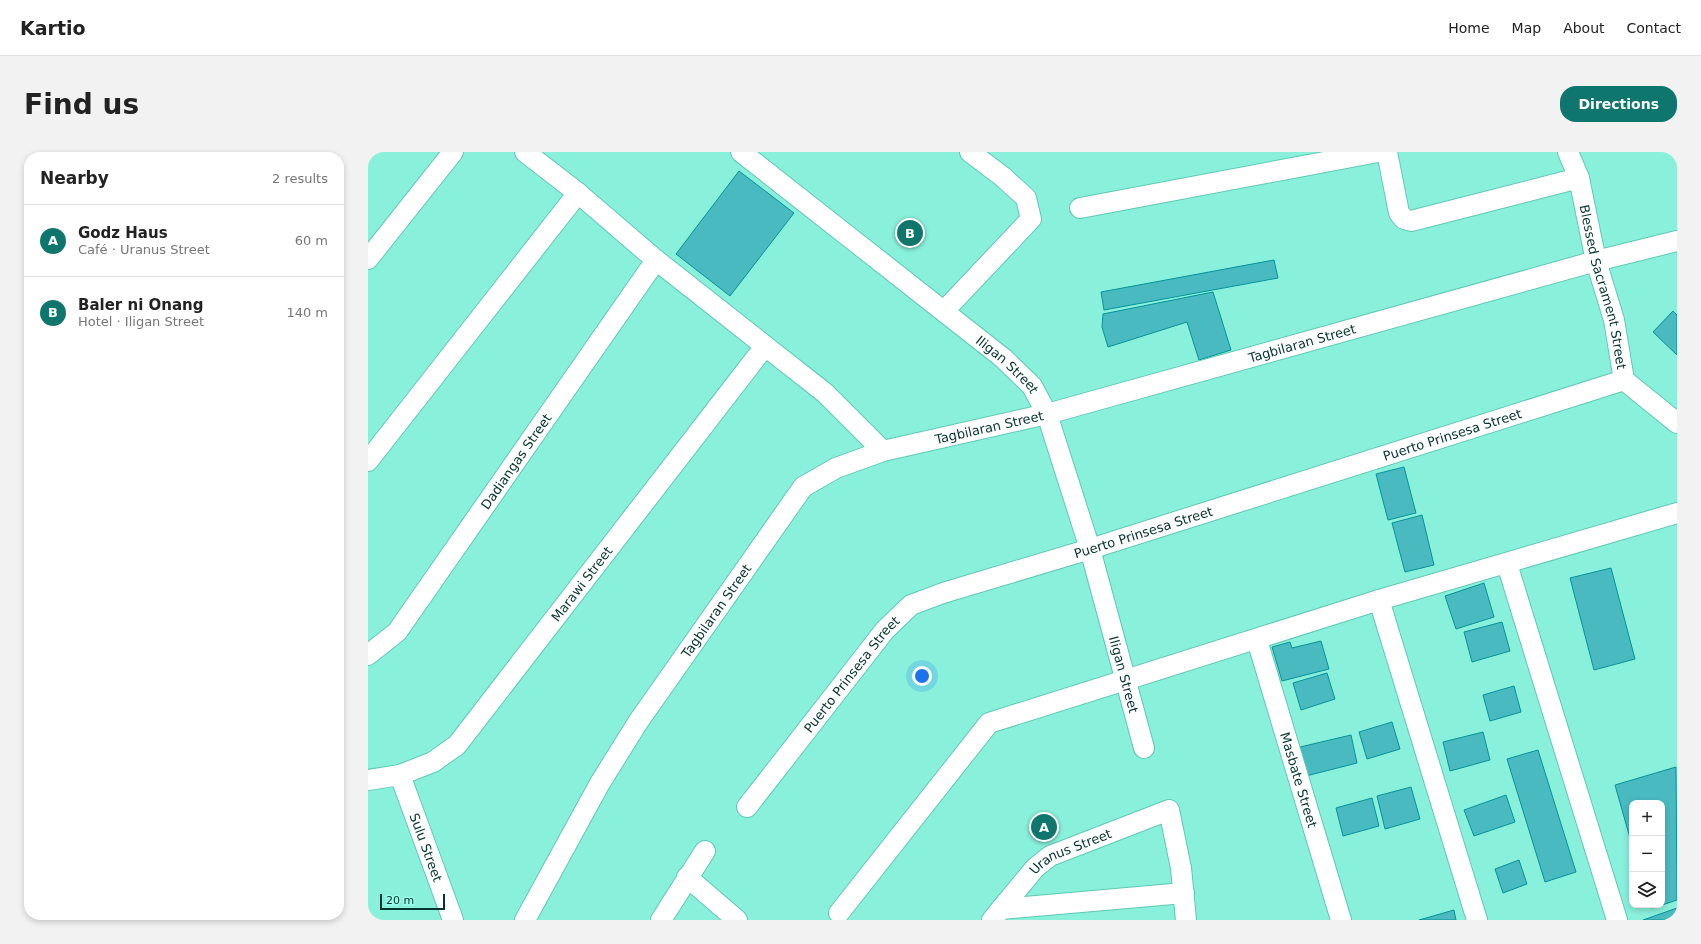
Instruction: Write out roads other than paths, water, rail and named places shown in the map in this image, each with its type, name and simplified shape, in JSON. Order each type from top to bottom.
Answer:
[{"type":"street","points":[[368,259],[453,152]]},
{"type":"street","points":[[525,152],[578,193],[656,260],[825,393],[883,451]]},
{"type":"street","name":"Iligan Street","points":[[741,152],[1003,358],[1032,386],[1047,414],[1090,549],[1144,748]]},
{"type":"street","points":[[944,311],[1031,219],[1026,198],[1003,177],[970,152]]},
{"type":"street","points":[[1080,208],[1378,152]]},
{"type":"street","points":[[1387,152],[1399,213],[1404,219],[1411,221],[1579,178]]},
{"type":"street","name":"Blessed Sacrament Street","points":[[1568,152],[1579,178],[1596,261],[1614,320],[1624,380],[1677,423]]},
{"type":"street","points":[[368,462],[578,193]]},
{"type":"street","name":"Tagbilaran Street","points":[[525,920],[600,783],[638,722],[803,487],[836,468],[883,451],[1047,414],[1596,261],[1677,242]]},
{"type":"street","name":"Dadiangas Street","points":[[368,655],[397,632],[656,260]]},
{"type":"street","name":"Marawi Street","points":[[368,780],[400,775],[433,762],[457,745],[765,346]]},
{"type":"street","name":"Puerto Prinsesa Street","points":[[747,807],[885,630],[911,605],[943,592],[1090,549],[1624,380]]},
{"type":"street","points":[[839,913],[989,723],[1257,640],[1379,600],[1507,564],[1677,513]]},
{"type":"street","points":[[1507,564],[1617,920]]},
{"type":"street","points":[[1379,600],[1477,920]]},
{"type":"street","name":"Masbate Street","points":[[1257,640],[1342,920]]},
{"type":"street","name":"Sulu Street","points":[[400,775],[453,920]]},
{"type":"street","name":"Uranus Street","points":[[996,915],[1035,868],[1050,856],[1169,810],[1181,868],[1184,894]]},
{"type":"street","points":[[661,920],[704,851]]},
{"type":"street","points":[[687,877],[737,920]]},
{"type":"street","points":[[996,915],[1184,894],[1186,920]]},
{"type":"place","name":"Baler ni Onang","points":[[910,233]]},
{"type":"place","name":"Godz Haus","points":[[1044,827]]}]
